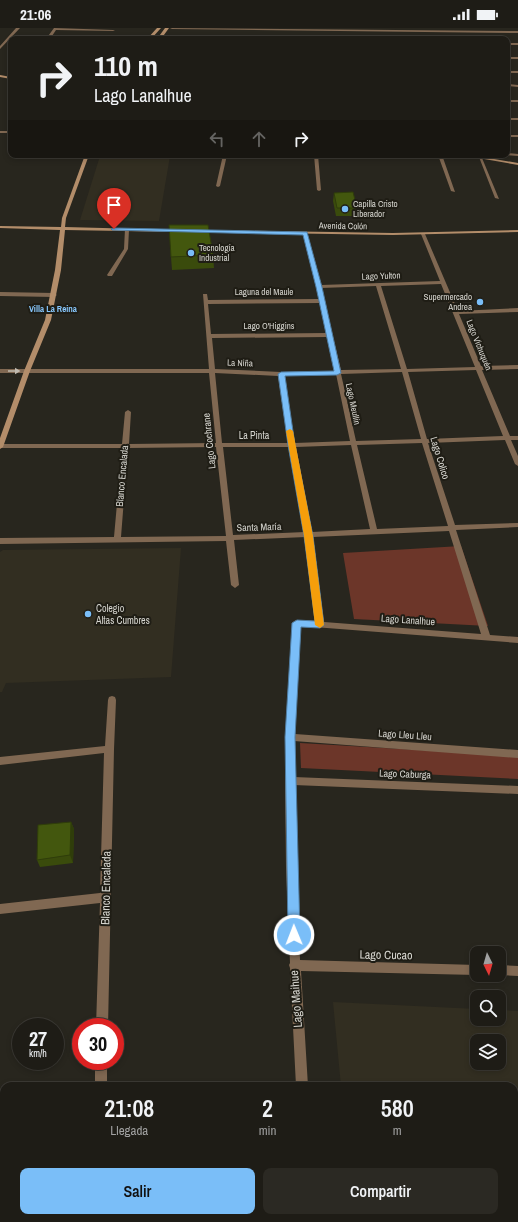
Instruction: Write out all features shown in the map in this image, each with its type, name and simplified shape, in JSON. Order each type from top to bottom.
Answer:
[{"type":"street","points":[[11,36],[18,28]]},
{"type":"street","points":[[152,36],[159,28]]},
{"type":"street","points":[[172,28],[518,32]]},
{"type":"street","points":[[56,29],[114,29]]},
{"type":"street","points":[[110,35],[114,29]]},
{"type":"street","points":[[0,48],[8,39]]},
{"type":"street","points":[[0,447],[48,320],[54,295],[64,218],[86,158]]},
{"type":"street","points":[[218,186],[224,158]]},
{"type":"street","points":[[316,158],[319,190]]},
{"type":"street","points":[[441,158],[453,191]]},
{"type":"street","points":[[480,158],[518,164]]},
{"type":"street","points":[[480,158],[497,198]]},
{"type":"street","points":[[0,227],[181,231]]},
{"type":"street","points":[[110,275],[126,249],[127,230]]},
{"type":"street","name":"Avenida Colón","points":[[197,231],[423,234],[518,231]]},
{"type":"street","name":"Lago Meullín","points":[[305,233],[319,287],[337,373],[374,532]]},
{"type":"street","name":"Lago Vichuquén","points":[[423,234],[478,369],[509,438],[518,464]]},
{"type":"street","name":"Lago Yulton","points":[[319,287],[443,282]]},
{"type":"street","name":"Lago Colico","points":[[378,285],[405,371],[424,442],[486,636]]},
{"type":"street","points":[[0,294],[54,295]]},
{"type":"street","name":"Laguna del Maule","points":[[206,298],[322,301]]},
{"type":"street","name":"Lago Cochrane","points":[[206,298],[219,445],[235,585]]},
{"type":"street","points":[[456,313],[518,310]]},
{"type":"street","name":"Lago O'Higgins","points":[[209,336],[330,335]]},
{"type":"street","name":"La Niña","points":[[0,371],[213,371],[281,374],[518,367]]},
{"type":"street","points":[[281,374],[292,445],[309,536],[320,625]]},
{"type":"street","name":"Blanco Encalada","points":[[117,540],[128,412]]},
{"type":"street","name":"La Pinta","points":[[0,447],[292,445],[518,438]]},
{"type":"street","name":"Santa María","points":[[0,541],[309,536],[518,525]]},
{"type":"street","name":"Lago Lanalhue","points":[[297,623],[486,636],[518,640]]},
{"type":"street","name":"Lago Maihue","points":[[297,623],[290,737],[290,781],[294,966],[302,1082]]},
{"type":"street","name":"Blanco Encalada","points":[[102,1018],[109,749],[112,700]]},
{"type":"street","name":"Lago Lleu Lleu","points":[[290,737],[518,754]]},
{"type":"street","points":[[0,761],[109,749]]},
{"type":"street","name":"Lago Caburga","points":[[290,781],[518,790]]},
{"type":"street","points":[[0,909],[106,897]]},
{"type":"street","name":"Lago Cucao","points":[[294,966],[470,970]]},
{"type":"street","points":[[506,970],[518,971]]},
{"type":"street","points":[[101,1082],[102,1070]]},
{"type":"shaded area","points":[[99,158],[170,158],[159,221],[80,220]]},
{"type":"shaded area","points":[[461,546],[488,626],[354,619],[343,553]]},
{"type":"shaded area","name":"Colegio Altas Cumbres","points":[[181,548],[171,677],[6,683],[2,692],[0,692],[0,552],[3,550]]},
{"type":"shaded area","points":[[300,743],[518,756],[518,779],[301,768]]},
{"type":"shaded area","points":[[333,1002],[470,1009],[470,1026],[506,1026],[506,1010],[518,1011],[518,1082],[341,1082]]},
{"type":"building","points":[[353,192],[357,208],[337,208],[334,193]]},
{"type":"building","points":[[169,225],[208,225],[213,255],[171,257]]},
{"type":"building","points":[[71,822],[70,855],[37,860],[38,825]]},
{"type":"slow traffic","points":[[290,431],[309,536],[320,625]]},
{"type":"place","name":"Capilla Cristo Liberador","points":[[345,209]]},
{"type":"place","name":"Tecnología Industrial","points":[[191,253]]},
{"type":"place","name":"Supermercado Andrea","points":[[480,302]]},
{"type":"place","name":"Colegio Altas Cumbres","points":[[88,614]]},
{"type":"district","name":"Villa La Reina","points":[[53,309]]},
{"type":"route","points":[[114,229],[305,233],[319,287],[337,373],[281,374],[292,445],[309,536],[320,625],[297,623],[290,737],[294,935]]}]
